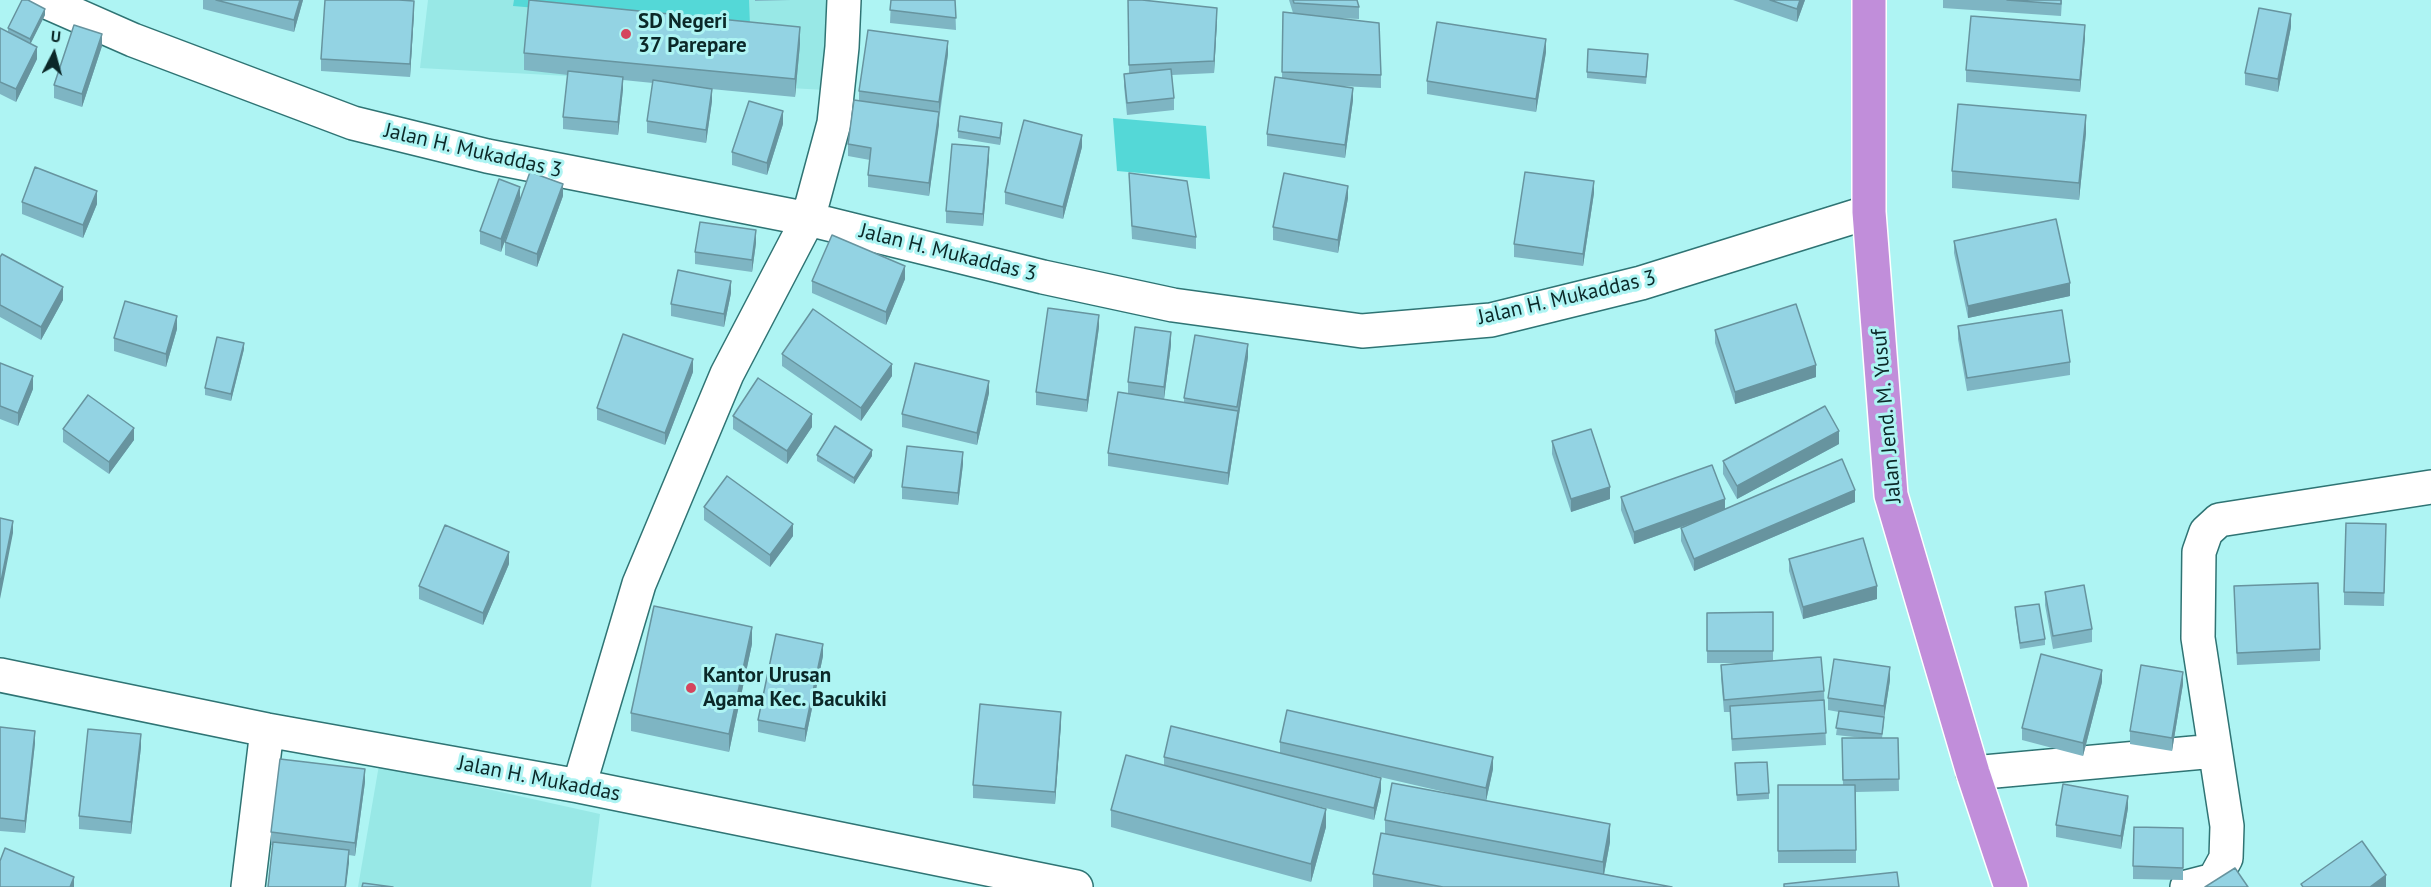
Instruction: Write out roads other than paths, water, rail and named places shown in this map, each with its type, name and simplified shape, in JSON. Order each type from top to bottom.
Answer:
[{"type":"highway","name":"Jalan Jend. M. Yusuf","points":[[1869,0],[1869,212],[1890,495],[1973,773],[2011,887]]},
{"type":"street","name":"Jalan H. Mukaddas 3","points":[[42,0],[133,40],[353,123],[487,156],[808,219],[1043,277],[1173,305],[1362,331],[1491,320],[1641,283],[1869,212]]},
{"type":"street","points":[[579,786],[639,584],[727,374],[808,219],[834,123],[842,47],[844,0]]},
{"type":"street","points":[[2187,887],[2214,880],[2226,858],[2227,826],[2198,638],[2199,552],[2206,532],[2219,520],[2431,487]]},
{"type":"street","name":"Jalan H. Mukaddas","points":[[0,675],[267,730],[579,786],[1076,887]]},
{"type":"street","points":[[248,887],[267,730]]},
{"type":"street","points":[[1973,773],[2215,752]]},
{"type":"place","name":"SD Negeri 37 Parepare","points":[[626,34]]},
{"type":"place","name":"Kantor Urusan Agama Kec. Bacukiki","points":[[691,688]]}]
